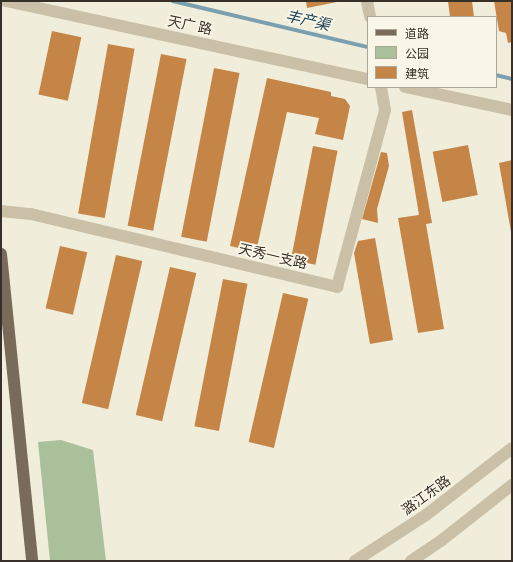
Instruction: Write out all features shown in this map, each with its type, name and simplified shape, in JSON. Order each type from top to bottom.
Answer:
[{"type":"main road","points":[[1,254],[32,561]]},
{"type":"street","name":"天广 路","points":[[6,1],[367,79]]},
{"type":"street","points":[[367,1],[370,16]]},
{"type":"street","name":"天秀一支路","points":[[1,211],[31,214],[337,287],[385,110],[381,88]]},
{"type":"street","points":[[410,88],[512,110]]},
{"type":"street","name":"潞江东路","points":[[355,561],[426,515],[512,448]]},
{"type":"street","points":[[411,561],[442,540],[512,484]]},
{"type":"green space","points":[[61,440],[93,450],[106,561],[50,561],[38,442]]},
{"type":"building","points":[[306,1],[337,1],[337,2],[307,8]]},
{"type":"building","points":[[448,1],[472,1],[474,16],[450,16]]},
{"type":"building","points":[[494,1],[512,1],[512,42],[508,43],[506,33],[499,31]]},
{"type":"building","points":[[52,31],[81,37],[68,101],[38,95]]},
{"type":"building","points":[[108,44],[135,49],[105,218],[78,213]]},
{"type":"building","points":[[161,54],[187,59],[153,231],[128,226]]},
{"type":"building","points":[[214,68],[240,73],[207,242],[181,237]]},
{"type":"building","points":[[267,78],[331,92],[331,96],[345,99],[350,106],[343,140],[315,134],[319,118],[287,112],[256,252],[230,246]]},
{"type":"building","points":[[412,110],[432,223],[426,224],[444,329],[418,333],[398,218],[419,215],[402,112]]},
{"type":"building","points":[[468,145],[478,195],[442,202],[433,152]]},
{"type":"building","points":[[313,146],[338,151],[315,265],[291,260]]},
{"type":"building","points":[[381,152],[387,153],[389,166],[377,209],[378,223],[362,219]]},
{"type":"building","points":[[512,160],[512,232],[511,232],[499,163]]},
{"type":"building","points":[[375,238],[393,340],[370,344],[354,253],[358,241]]},
{"type":"building","points":[[60,246],[87,252],[73,315],[46,308]]},
{"type":"building","points":[[116,255],[142,261],[108,409],[82,403]]},
{"type":"building","points":[[170,267],[196,273],[162,421],[136,415]]},
{"type":"building","points":[[223,279],[248,284],[219,431],[194,426]]},
{"type":"building","points":[[283,293],[308,299],[274,448],[249,442]]},
{"type":"waterway","name":"丰产渠","points":[[173,1],[367,47]]},
{"type":"waterway","name":"丰产渠","points":[[497,75],[512,79]]}]
